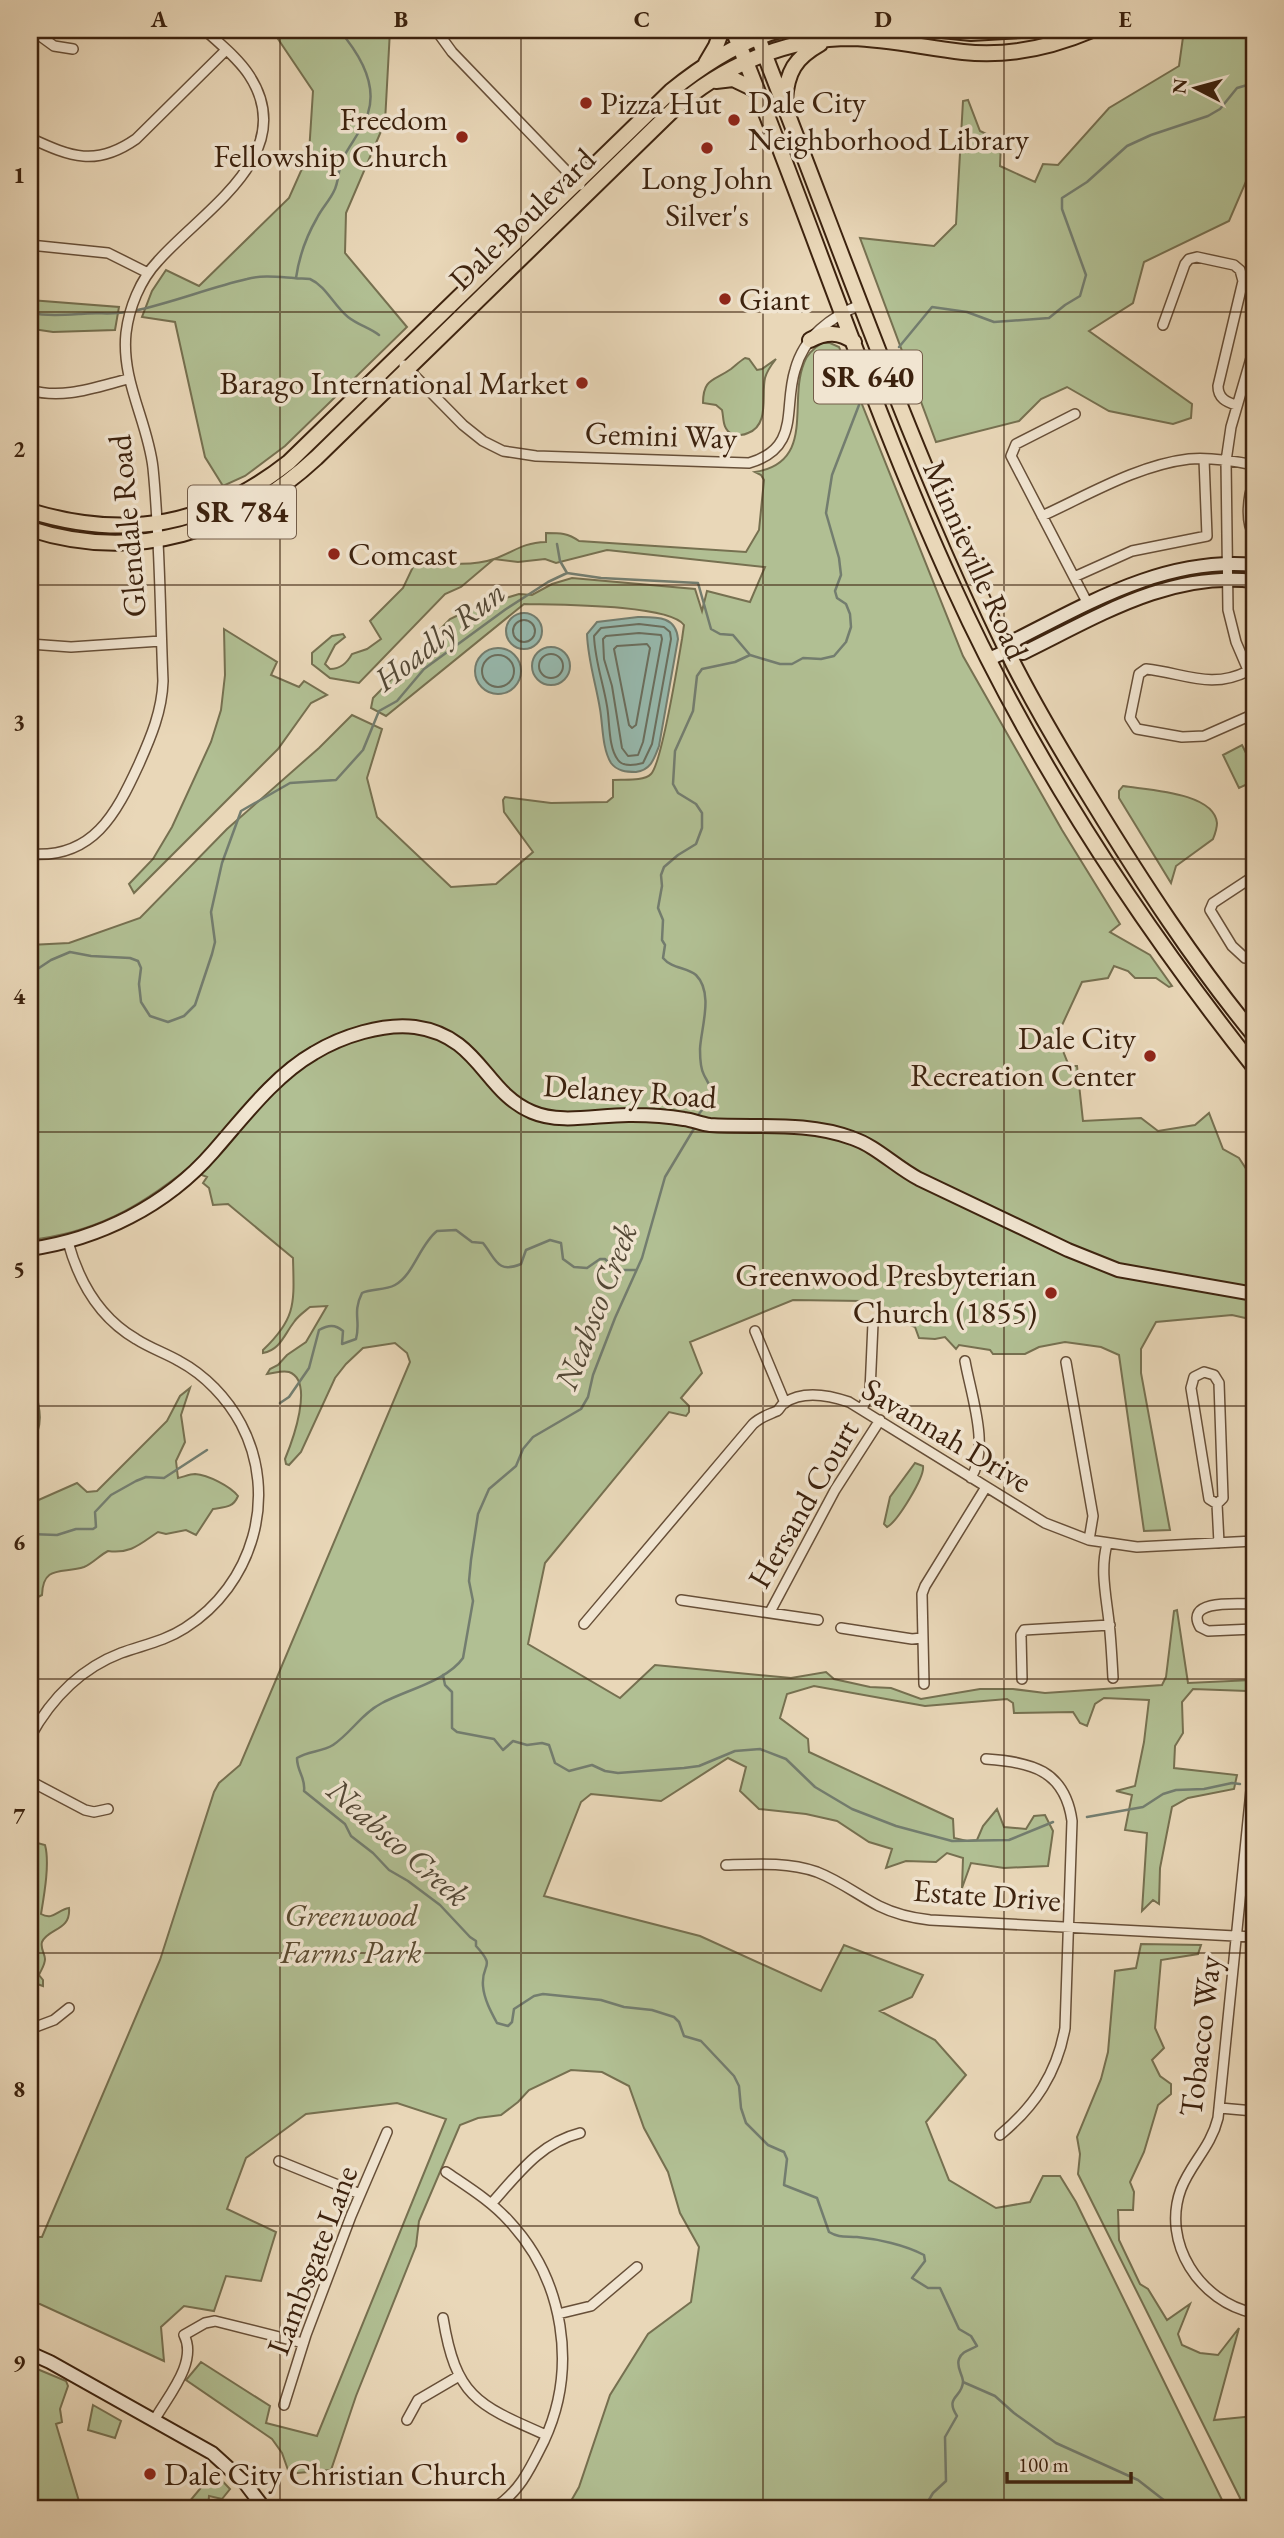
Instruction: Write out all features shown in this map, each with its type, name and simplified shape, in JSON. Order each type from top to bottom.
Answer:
[{"type":"main road","points":[[702,68],[718,43],[722,30]]},
{"type":"main road","name":"Minnieville Road","points":[[733,30],[926,525],[989,659],[1046,768],[1102,859],[1181,973],[1254,1067]]},
{"type":"main road","name":"Dale Boulevard","points":[[30,510],[96,525],[156,524],[199,514],[223,505],[268,479],[289,462],[671,91],[756,34],[780,30]]},
{"type":"main road","points":[[942,30],[993,33],[1021,30]]},
{"type":"main road","name":"Dale Boulevard","points":[[30,529],[87,542],[116,544],[157,540],[210,526],[276,492],[316,458],[673,110],[704,85],[746,62],[807,42],[829,39],[869,39],[986,53],[1035,48],[1092,30]]},
{"type":"main road","name":"Minnieville Road","points":[[756,34],[956,538],[1007,651],[1056,741],[1133,868],[1254,1035]]},
{"type":"main road","points":[[785,105],[788,77],[793,64],[804,53],[829,39]]},
{"type":"main road","points":[[704,85],[733,79],[756,90]]},
{"type":"main road","points":[[810,340],[833,334],[842,335],[854,342]]},
{"type":"street","points":[[32,30],[54,46],[73,49]]},
{"type":"street","name":"Glendale Road","points":[[30,854],[70,849],[93,836],[113,816],[158,720],[163,691],[156,524],[149,445],[128,379],[127,329],[136,297],[148,274],[157,261],[246,173],[260,149],[263,127],[259,98],[249,75],[205,30]]},
{"type":"street","points":[[436,30],[452,52],[589,194]]},
{"type":"street","points":[[30,138],[73,156],[96,157],[112,152],[136,139],[226,50]]},
{"type":"street","points":[[30,245],[108,253],[134,264],[148,274]]},
{"type":"street","points":[[1163,324],[1189,259],[1198,257],[1234,265],[1240,270],[1243,281],[1218,391],[1223,400],[1236,405]]},
{"type":"street","name":"Gemini Way","points":[[397,358],[475,436],[503,451],[536,456],[743,464],[764,458],[779,446],[784,438],[789,419],[794,371],[810,340],[820,328],[843,312],[862,304]]},
{"type":"street","points":[[1254,348],[1236,405],[1226,461],[1227,579],[1231,626],[1254,684]]},
{"type":"street","points":[[30,390],[42,394],[67,394],[128,379]]},
{"type":"street","points":[[1074,414],[1021,441],[1012,452],[1012,459],[1088,604]]},
{"type":"street","points":[[1074,577],[1132,551],[1207,536],[1203,459]]},
{"type":"street","points":[[1042,516],[1149,469],[1178,461],[1203,459],[1254,465]]},
{"type":"street","points":[[1254,481],[1250,493],[1250,527],[1254,535]]},
{"type":"street","points":[[989,659],[1007,651],[1017,639],[1139,580],[1164,572],[1227,564],[1254,565]]},
{"type":"street","points":[[1007,651],[1023,653],[1128,601],[1152,592],[1194,582],[1227,579],[1254,581]]},
{"type":"street","points":[[30,644],[71,647],[161,641]]},
{"type":"street","points":[[1248,671],[1229,680],[1214,681],[1151,669],[1142,670],[1130,718],[1133,726],[1138,729],[1193,738],[1215,733],[1254,714]]},
{"type":"street","points":[[1254,876],[1213,903],[1210,910],[1237,951],[1245,958],[1254,958]]},
{"type":"street","name":"Delaney Road","points":[[30,1249],[68,1242],[128,1218],[182,1183],[275,1085],[315,1052],[348,1038],[386,1027],[412,1026],[449,1037],[473,1057],[509,1096],[530,1111],[541,1115],[634,1115],[685,1119],[707,1125],[786,1126],[851,1138],[870,1147],[919,1180],[1102,1265],[1138,1275],[1254,1294]]},
{"type":"street","points":[[30,1737],[56,1697],[80,1675],[113,1656],[173,1635],[209,1610],[240,1570],[254,1536],[259,1507],[254,1453],[230,1407],[219,1392],[192,1369],[133,1338],[105,1314],[86,1288],[68,1242]]},
{"type":"street","points":[[862,1409],[870,1391],[873,1323]]},
{"type":"street","points":[[755,1331],[785,1402]]},
{"type":"street","points":[[965,1361],[980,1445],[979,1462],[971,1478]]},
{"type":"street","points":[[1066,1362],[1093,1516],[1089,1540]]},
{"type":"street","points":[[1204,1372],[1214,1375],[1219,1383],[1223,1499],[1217,1504],[1209,1499],[1191,1388],[1194,1377],[1204,1372]]},
{"type":"street","name":"Savannah Drive","points":[[584,1624],[753,1424],[764,1415],[778,1410],[785,1402],[801,1397],[825,1395],[849,1402],[1045,1522],[1089,1540],[1137,1547],[1254,1541]]},
{"type":"street","name":"Hersand Court","points":[[770,1612],[835,1490],[880,1420]]},
{"type":"street","points":[[924,1684],[921,1604],[925,1586],[986,1487]]},
{"type":"street","points":[[1217,1504],[1219,1543]]},
{"type":"street","points":[[1107,1544],[1102,1567],[1110,1625],[1113,1678]]},
{"type":"street","name":"Hersand Court","points":[[681,1600],[818,1620]]},
{"type":"street","points":[[1254,1604],[1206,1606],[1199,1612],[1197,1619],[1200,1627],[1208,1631],[1254,1629]]},
{"type":"street","points":[[1022,1679],[1021,1635],[1024,1630],[1110,1625]]},
{"type":"street","points":[[841,1628],[912,1639],[922,1638]]},
{"type":"street","points":[[986,1759],[1017,1761],[1038,1768],[1056,1783],[1067,1800],[1072,1821],[1065,2028],[1060,2052],[1039,2096],[1000,2135]]},
{"type":"street","name":"Tobacco Way","points":[[1254,1761],[1220,2108],[1210,2141],[1187,2175],[1176,2214],[1178,2240],[1187,2265],[1204,2286],[1226,2302],[1254,2313]]},
{"type":"street","points":[[30,1781],[85,1810],[94,1812],[108,1809]]},
{"type":"street","name":"Estate Drive","points":[[726,1865],[782,1864],[816,1872],[838,1881],[881,1907],[913,1918],[1254,1937]]},
{"type":"street","points":[[30,2029],[54,2020],[69,2008]]},
{"type":"street","points":[[1220,2108],[1254,2111]]},
{"type":"street","name":"Lambsgate Lane","points":[[284,2404],[303,2343],[360,2194],[387,2132]]},
{"type":"street","points":[[492,2203],[537,2154],[554,2142],[580,2133]]},
{"type":"street","points":[[279,2161],[360,2194]]},
{"type":"street","points":[[446,2172],[492,2203],[515,2227],[534,2254],[551,2291],[562,2336],[561,2381],[556,2409],[546,2435],[519,2487],[494,2508]]},
{"type":"street","points":[[558,2314],[591,2305],[636,2267]]},
{"type":"street","points":[[443,2318],[449,2352],[459,2376],[475,2398],[489,2410],[546,2435]]},
{"type":"street","points":[[155,2419],[187,2358],[189,2345],[184,2335],[205,2323],[221,2322],[303,2343]]},
{"type":"street","points":[[30,2353],[50,2361],[204,2448],[232,2469],[264,2508]]},
{"type":"street","points":[[407,2420],[418,2400],[459,2376]]},
{"type":"green space","points":[[272,30],[390,30],[385,122],[346,213],[345,253],[407,327],[285,446],[245,476],[223,486],[205,457],[175,322],[142,317],[152,291],[166,270],[199,286],[289,198],[309,153],[313,91]]},
{"type":"green space","points":[[1184,30],[1254,30],[1254,168],[1229,221],[1144,262],[1133,303],[1089,331],[1192,404],[1191,418],[1173,424],[1109,411],[1067,387],[1041,399],[1019,421],[936,442],[860,238],[934,246],[956,224],[963,101],[968,100],[980,131],[1001,141],[1000,166],[1035,182],[1043,164],[1058,165],[1109,108],[1179,66]]},
{"type":"green space","points":[[30,300],[119,307],[115,330],[53,332],[30,328]]},
{"type":"green space","name":"Greenwood Farms Park","points":[[822,343],[839,347],[963,656],[1062,830],[1120,924],[1110,932],[1150,955],[1172,986],[1169,987],[1156,978],[1135,978],[1128,971],[1114,966],[1108,978],[1082,982],[1057,1036],[1069,1066],[1077,1066],[1083,1121],[1141,1118],[1158,1131],[1195,1125],[1209,1113],[1223,1149],[1239,1158],[1254,1181],[1254,1320],[1232,1315],[1156,1322],[1141,1349],[1141,1373],[1170,1530],[1144,1531],[1119,1355],[1101,1347],[1065,1342],[1039,1347],[1025,1354],[993,1354],[990,1350],[959,1345],[956,1349],[945,1337],[919,1338],[915,1327],[882,1313],[863,1301],[793,1300],[690,1342],[702,1373],[681,1398],[689,1406],[689,1412],[686,1416],[669,1412],[545,1563],[528,1644],[620,1698],[655,1665],[791,1678],[826,1672],[834,1679],[870,1687],[891,1688],[921,1699],[980,1689],[1045,1693],[1162,1685],[1166,1677],[1174,1611],[1177,1610],[1188,1683],[1252,1680],[1252,1689],[1247,1691],[1193,1689],[1182,1702],[1183,1733],[1175,1746],[1174,1768],[1237,1775],[1234,1789],[1188,1798],[1172,1807],[1160,1868],[1159,1904],[1153,1900],[1142,1911],[1147,1833],[1125,1830],[1132,1795],[1116,1791],[1135,1786],[1149,1700],[1104,1698],[1095,1704],[1087,1726],[1080,1723],[1073,1712],[1014,1713],[1013,1703],[1007,1699],[925,1706],[814,1686],[787,1694],[780,1718],[808,1739],[809,1752],[953,1819],[954,1838],[977,1840],[983,1826],[997,1809],[1004,1827],[1026,1829],[1034,1816],[1045,1815],[1053,1831],[1048,1866],[1004,1868],[971,1863],[962,1888],[963,1858],[947,1853],[936,1862],[906,1861],[886,1868],[892,1849],[869,1842],[837,1821],[806,1814],[759,1809],[740,1791],[746,1767],[728,1758],[661,1801],[591,1794],[581,1802],[544,1896],[700,1936],[821,1991],[844,1945],[923,1975],[912,1997],[880,2011],[935,2040],[966,2075],[926,2122],[949,2180],[996,2208],[1030,2202],[1043,2176],[1060,2176],[1076,2202],[1226,2508],[567,2508],[579,2487],[610,2395],[648,2334],[691,2302],[699,2247],[680,2213],[668,2172],[644,2128],[629,2086],[602,2072],[571,2070],[529,2090],[501,2115],[478,2118],[460,2125],[419,2221],[416,2246],[356,2396],[331,2470],[297,2473],[288,2470],[282,2453],[272,2439],[186,2380],[201,2362],[270,2406],[266,2423],[317,2436],[446,2119],[397,2103],[306,2114],[246,2158],[227,2209],[276,2232],[261,2281],[226,2276],[214,2311],[184,2306],[161,2327],[164,2361],[40,2304],[30,2303],[30,2237],[42,2237],[160,1960],[214,1792],[219,1783],[240,1765],[410,1362],[407,1353],[395,1343],[363,1348],[335,1378],[301,1452],[289,1465],[285,1459],[299,1412],[300,1387],[297,1378],[289,1372],[267,1374],[306,1342],[327,1306],[310,1307],[296,1320],[274,1349],[263,1353],[288,1318],[294,1286],[293,1258],[228,1204],[213,1205],[209,1188],[203,1183],[207,1177],[187,1169],[151,1196],[114,1217],[75,1231],[30,1240],[30,945],[69,943],[140,918],[227,829],[319,748],[352,715],[382,729],[367,778],[377,817],[451,887],[496,884],[533,852],[504,812],[505,797],[551,803],[607,802],[613,797],[613,780],[638,779],[651,774],[665,733],[684,625],[674,618],[634,609],[524,604],[386,716],[371,708],[373,698],[450,619],[473,608],[519,594],[532,595],[552,584],[572,578],[695,589],[702,611],[707,591],[750,602],[765,567],[607,550],[556,563],[545,559],[518,562],[494,559],[524,546],[546,542],[546,533],[564,534],[579,541],[746,552],[759,530],[764,480],[755,472],[774,466],[786,456],[793,443],[800,378],[805,360]]},
{"type":"green space","points":[[745,358],[749,359],[757,370],[776,359],[765,378],[762,417],[759,423],[748,433],[736,435],[726,429],[722,410],[716,405],[703,403],[707,384]]},
{"type":"green space","points":[[410,559],[463,564],[494,559],[461,587],[445,594],[359,683],[330,678],[312,664],[312,653],[332,636],[343,634],[345,637],[335,645],[325,664],[330,669],[340,667],[352,654],[367,649],[381,639],[370,621],[403,588],[413,567]]},
{"type":"green space","points":[[224,629],[277,662],[271,675],[299,687],[304,681],[327,695],[311,703],[278,749],[134,893],[129,884],[153,859],[172,827],[211,742],[221,710],[225,675]]},
{"type":"green space","points":[[1242,745],[1247,755],[1254,753],[1254,781],[1239,788],[1223,755]]},
{"type":"green space","points":[[1123,786],[1177,794],[1204,805],[1213,813],[1217,823],[1213,839],[1176,866],[1171,883],[1119,798],[1119,791]]},
{"type":"green space","points":[[30,1367],[40,1417],[36,1436],[30,1445]]},
{"type":"green space","points":[[190,1388],[181,1415],[185,1442],[176,1461],[178,1478],[195,1474],[212,1479],[238,1496],[234,1503],[213,1509],[196,1535],[186,1530],[166,1534],[158,1532],[129,1549],[108,1551],[84,1567],[50,1574],[43,1585],[42,1595],[30,1601],[30,1486],[34,1502],[77,1483],[87,1492],[97,1491],[167,1421],[180,1396]]},
{"type":"green space","points":[[915,1463],[923,1466],[920,1479],[903,1508],[887,1527],[884,1524],[890,1497]]},
{"type":"green space","points":[[30,1841],[45,1845],[46,1880],[41,1914],[52,1916],[69,1908],[69,1915],[63,1925],[42,1942],[45,1961],[39,1975],[43,1986],[31,1982],[30,1979]]},
{"type":"green space","points":[[1141,1944],[1201,1945],[1198,1954],[1161,1960],[1155,2028],[1164,2048],[1152,2060],[1160,2076],[1171,2084],[1171,2094],[1158,2105],[1144,2152],[1130,2182],[1134,2192],[1133,2210],[1118,2210],[1119,2240],[1140,2284],[1148,2289],[1167,2320],[1190,2304],[1178,2334],[1182,2345],[1200,2353],[1218,2355],[1239,2328],[1214,2420],[1254,2416],[1254,2508],[1238,2508],[1240,2498],[1078,2174],[1080,2154],[1077,2137],[1101,2079],[1108,2052],[1115,1971],[1136,1968]]},
{"type":"green space","points":[[30,2366],[66,2381],[68,2386],[60,2409],[62,2422],[56,2424],[81,2508],[30,2508]]},
{"type":"green space","points":[[93,2405],[121,2421],[115,2438],[88,2430]]},
{"type":"green space","points":[[214,2472],[230,2489],[222,2499],[209,2496],[208,2508],[184,2508]]},
{"type":"water","points":[[524,613],[537,618],[542,631],[537,644],[524,649],[511,644],[506,631],[511,618]]},
{"type":"water","points":[[638,617],[664,619],[674,626],[678,639],[659,746],[649,766],[632,772],[613,766],[606,751],[587,634],[597,622]]},
{"type":"water","points":[[551,647],[564,653],[570,666],[564,679],[551,685],[538,679],[532,666],[538,653]]},
{"type":"water","points":[[498,648],[514,655],[521,671],[514,687],[498,694],[482,687],[475,671],[482,655]]},
{"type":"waterway","points":[[296,278],[306,240],[334,191],[342,160],[368,113],[368,79],[359,58],[339,30]]},
{"type":"waterway","name":"Neabsco Creek","points":[[899,347],[932,307],[967,312],[994,322],[1049,318],[1080,296],[1086,275],[1062,209],[1062,198],[1087,182],[1127,146],[1208,116],[1220,109],[1237,88],[1254,83]]},
{"type":"waterway","points":[[133,311],[253,278],[310,279],[321,286],[348,317],[379,335]]},
{"type":"waterway","points":[[30,313],[55,315],[127,312]]},
{"type":"waterway","name":"Neabsco Creek","points":[[697,1117],[712,1095],[700,1059],[705,1011],[704,991],[696,975],[663,958],[663,920],[658,908],[664,867],[696,844],[702,828],[702,813],[696,804],[678,793],[673,784],[675,751],[693,711],[697,676],[702,669],[735,662],[750,655],[780,664],[792,664],[803,658],[821,659],[834,656],[846,642],[851,627],[850,614],[846,604],[837,598],[835,591],[841,575],[826,513],[832,475],[859,405]]},
{"type":"waterway","points":[[557,544],[560,561],[567,573]]},
{"type":"waterway","name":"Hoadly Run","points":[[30,974],[51,960],[70,952],[130,958],[138,961],[141,968],[141,1002],[150,1016],[168,1022],[184,1016],[195,1005],[212,954],[215,942],[211,912],[222,863],[241,811],[290,783],[336,780],[363,750],[379,711],[397,701],[424,669],[506,609],[567,573],[601,578],[698,583],[711,629],[720,634],[733,635],[750,655]]},
{"type":"waterway","name":"Neabsco Creek","points":[[695,1127],[665,1177],[642,1258],[615,1318],[593,1375],[588,1397],[581,1409],[533,1437],[523,1449],[516,1466],[489,1489],[478,1514],[469,1581],[473,1601],[463,1658],[437,1679],[375,1707],[333,1745],[301,1756],[297,1758],[297,1763],[304,1782],[304,1791],[345,1824],[351,1836],[389,1870],[440,1905],[476,1941],[476,1946],[487,1962],[483,1978],[484,1991],[497,2023],[508,2026],[512,2022],[514,2009],[534,1996],[543,1994],[601,2000],[674,2017],[684,2036],[701,2041],[734,2076],[739,2086],[741,2108],[746,2123],[768,2145],[784,2152],[787,2159],[784,2185],[817,2198],[829,2232],[839,2236],[891,2243],[924,2255],[925,2261],[912,2278],[928,2288],[940,2288],[959,2329],[971,2336],[977,2346],[964,2352],[958,2362],[963,2381],[952,2404],[957,2416],[945,2437],[946,2481],[933,2493],[924,2508]]},
{"type":"waterway","points":[[280,1403],[289,1397],[309,1368],[319,1330],[337,1327],[343,1331],[342,1344],[356,1339],[357,1312],[362,1293],[391,1287],[401,1281],[437,1231],[456,1230],[472,1242],[483,1243],[498,1263],[507,1267],[521,1264],[526,1250],[550,1240],[561,1243],[563,1259],[574,1267],[587,1268],[600,1259],[605,1259],[616,1270],[636,1270]]},
{"type":"waterway","points":[[30,1534],[57,1535],[76,1529],[93,1529],[96,1527],[95,1512],[111,1495],[146,1477],[164,1478],[207,1450]]},
{"type":"waterway","points":[[443,1675],[445,1685],[452,1692],[452,1728],[457,1732],[494,1739],[503,1750],[513,1741],[527,1745],[549,1745],[555,1763],[569,1771],[592,1765],[618,1773],[684,1768],[699,1766],[735,1751],[760,1749],[786,1759],[815,1787],[852,1809],[896,1826],[952,1841],[1009,1840],[1053,1822]]},
{"type":"waterway","points":[[1087,1817],[1143,1807],[1163,1794],[1176,1790],[1240,1784]]},
{"type":"waterway","points":[[963,2382],[995,2396],[1056,2443],[1138,2480],[1174,2508]]},
{"type":"place","name":"Pizza Hut","points":[[586,103]]},
{"type":"place","name":"Dale City Neighborhood Library","points":[[734,120]]},
{"type":"place","name":"Freedom Fellowship Church","points":[[462,137]]},
{"type":"place","name":"Long John Silver's","points":[[707,148]]},
{"type":"place","name":"Giant","points":[[725,299]]},
{"type":"place","name":"Barago International Market","points":[[582,383]]},
{"type":"place","name":"Comcast","points":[[334,554]]},
{"type":"place","name":"Dale City Recreation Center","points":[[1150,1056]]},
{"type":"place","name":"Greenwood Presbyterian Church (1855)","points":[[1051,1293]]},
{"type":"place","name":"Dale City Christian Church","points":[[150,2474]]}]
